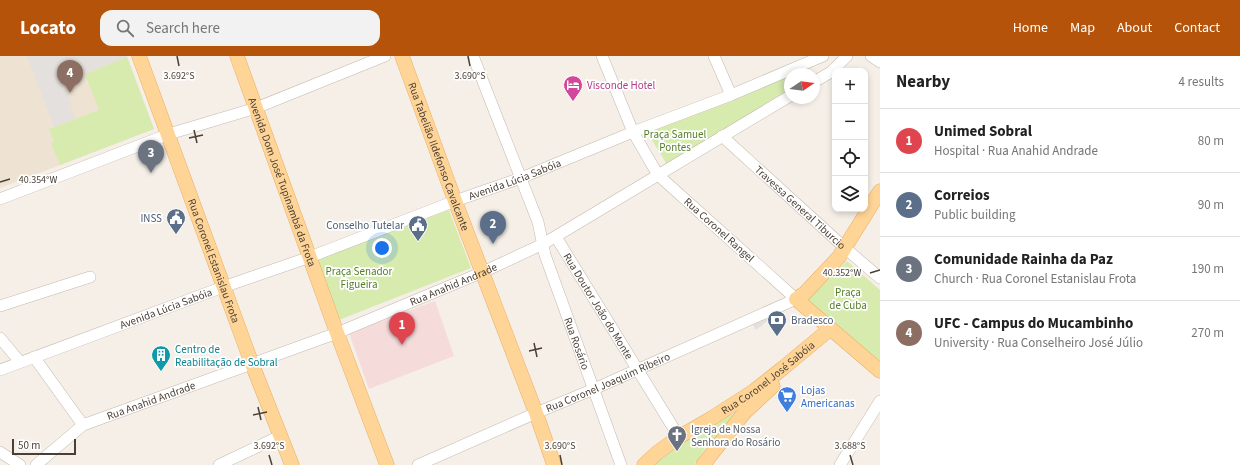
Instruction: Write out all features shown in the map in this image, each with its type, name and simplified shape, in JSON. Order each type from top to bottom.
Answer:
[{"type":"main road","name":"Rua Coronel Estanislau Frota","points":[[139,56],[169,134],[223,287],[292,465]]},
{"type":"main road","name":"Avenida Dom José Tupinambá da Frota","points":[[236,56],[310,257],[336,333],[387,465]]},
{"type":"main road","name":"Rua Tabelião Ildefonso Cavalcante","points":[[402,56],[536,413],[554,465]]},
{"type":"main road","points":[[796,299],[809,289],[845,248],[880,191]]},
{"type":"main road","name":"Rua Coronel Rangel","points":[[796,299],[880,371]]},
{"type":"main road","points":[[703,465],[744,412],[834,332]]},
{"type":"main road","name":"Rua Coronel José Sabóia","points":[[644,465],[658,452],[679,437],[754,391],[783,368],[834,332]]},
{"type":"street","points":[[0,199],[169,134],[256,108],[385,56]]},
{"type":"street","name":"Rua Rosário","points":[[473,56],[538,222],[545,255],[621,465]]},
{"type":"street","name":"Rua Coronel Rangel","points":[[602,56],[633,132],[658,175],[796,299]]},
{"type":"street","points":[[714,56],[731,95]]},
{"type":"street","points":[[822,56],[829,63],[831,72]]},
{"type":"street","name":"Avenida Lúcia Sabóia","points":[[0,370],[521,178],[633,132],[731,95],[822,56]]},
{"type":"street","points":[[820,78],[831,72],[847,56]]},
{"type":"street","points":[[871,56],[880,62]]},
{"type":"street","name":"Rua Anahid Andrade","points":[[36,465],[83,425],[336,333],[483,272],[543,244],[784,100]]},
{"type":"street","name":"Travessa General Tiburcio","points":[[722,136],[880,278]]},
{"type":"street","name":"Rua Doutor João do Monte","points":[[556,237],[679,437]]},
{"type":"street","points":[[0,306],[90,277]]},
{"type":"street","name":"Rua Coronel Joaquim Ribeiro","points":[[418,465],[796,299]]},
{"type":"street","points":[[0,338],[20,362]]},
{"type":"street","points":[[34,357],[83,425]]},
{"type":"street","points":[[840,465],[880,401]]},
{"type":"street","points":[[219,465],[280,436]]},
{"type":"street","points":[[0,452],[20,465]]},
{"type":"shaded area","points":[[0,56],[127,56],[154,129],[0,188]]},
{"type":"shaded area","points":[[27,56],[127,57],[63,82],[72,106],[70,106],[74,116],[77,118],[54,127]]},
{"type":"shaded area","points":[[435,301],[454,356],[369,389],[349,333]]},
{"type":"shaded area","points":[[771,313],[774,316],[756,330],[750,321]]},
{"type":"green space","points":[[127,57],[154,129],[60,165],[51,143],[54,142],[49,129],[99,110],[85,74]]},
{"type":"green space","name":"Praça Samuel Pontes","points":[[784,79],[784,93],[668,166],[647,132]]},
{"type":"green space","name":"Praça Senador Figueira","points":[[449,210],[471,268],[339,320],[315,260]]},
{"type":"green space","name":"Praça de Cuba","points":[[847,261],[880,290],[880,361],[808,300]]},
{"type":"green space","points":[[729,412],[734,417],[720,434],[706,447],[694,465],[652,465],[700,430]]},
{"type":"place","name":"UFC - Campus do Mucambinho","points":[[70,93]]},
{"type":"place","name":"Visconde Hotel","points":[[573,102]]},
{"type":"place","name":"Comunidade Rainha da Paz","points":[[151,173]]},
{"type":"place","name":"INSS","points":[[176,235]]},
{"type":"place","name":"Conselho Tutelar","points":[[418,242]]},
{"type":"place","name":"Correios","points":[[493,244]]},
{"type":"place","name":"Bradesco","points":[[777,337]]},
{"type":"place","name":"Unimed Sobral","points":[[402,345]]},
{"type":"place","name":"Centro de Reabilitação de Sobral","points":[[161,372]]},
{"type":"place","name":"Lojas Americanas","points":[[787,413]]},
{"type":"place","name":"Igreja de Nossa Senhora do Rosário","points":[[677,452]]}]
